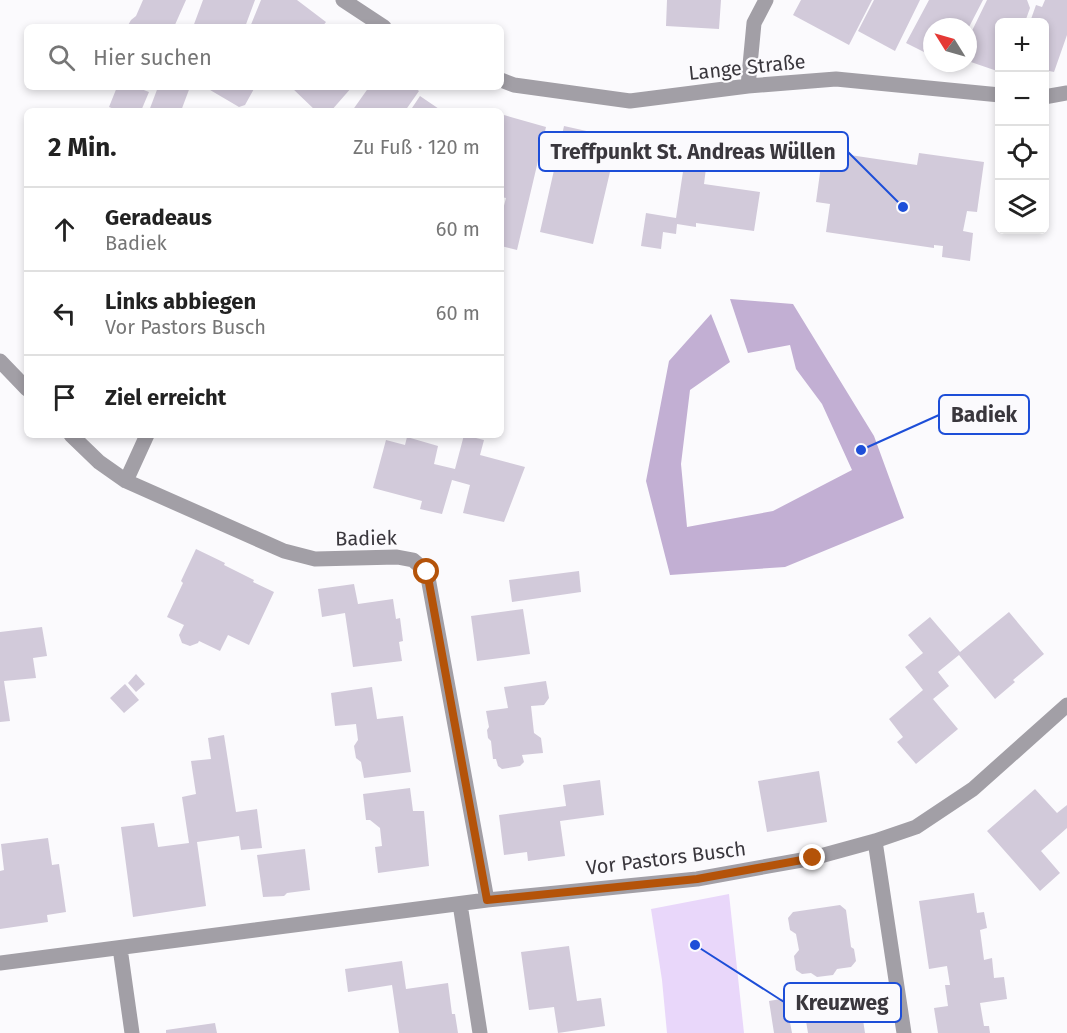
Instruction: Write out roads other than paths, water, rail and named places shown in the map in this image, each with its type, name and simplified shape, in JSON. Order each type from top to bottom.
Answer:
[{"type":"street","points":[[343,0],[379,24]]},
{"type":"street","points":[[748,86],[754,23],[766,0]]},
{"type":"street","name":"Lange Straße","points":[[504,81],[514,85],[630,101],[748,86],[836,79],[995,95]]},
{"type":"street","points":[[1049,96],[1067,93]]},
{"type":"street","points":[[0,361],[24,386]]},
{"type":"street","name":"Badiek","points":[[74,438],[99,462],[126,481],[284,551],[315,560],[397,557],[412,560],[427,572],[487,900]]},
{"type":"street","points":[[126,481],[146,438]]},
{"type":"street","name":"Vor Pastors Busch","points":[[0,963],[487,900],[697,879],[813,858],[916,827],[973,789],[1067,705]]},
{"type":"street","points":[[875,841],[904,1033]]},
{"type":"street","points":[[460,904],[480,1033]]},
{"type":"street","points":[[120,948],[132,1033]]},
{"type":"place","name":"Treffpunkt St. Andreas Wüllen","points":[[903,207]]},
{"type":"place","name":"Badiek","points":[[861,450]]},
{"type":"place","name":"Kreuzweg","points":[[695,945]]}]
